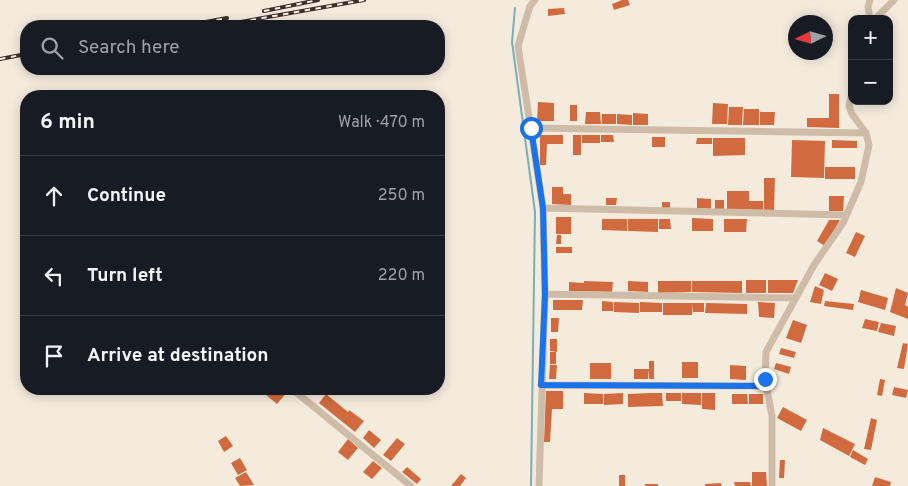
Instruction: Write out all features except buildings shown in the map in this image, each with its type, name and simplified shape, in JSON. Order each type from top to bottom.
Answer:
[{"type":"street","points":[[535,0],[530,6],[518,46],[543,208],[545,294],[539,486]]},
{"type":"street","points":[[869,15],[868,7],[870,0]]},
{"type":"street","points":[[879,15],[894,0]]},
{"type":"street","points":[[772,486],[772,416],[765,379],[766,352],[814,265],[843,223],[861,182],[869,145],[866,133],[852,114],[849,105]]},
{"type":"street","points":[[531,128],[866,133]]},
{"type":"street","points":[[543,208],[846,215]]},
{"type":"street","points":[[545,294],[796,298]]},
{"type":"street","points":[[541,385],[766,386]]},
{"type":"street","points":[[299,395],[411,486]]},
{"type":"waterway","points":[[515,8],[512,42],[535,212],[531,486]]},
{"type":"railway","points":[[264,11],[318,0]]},
{"type":"railway","points":[[252,20],[364,0]]},
{"type":"railway","points":[[216,20],[227,18]]},
{"type":"railway","points":[[0,59],[20,55]]},
{"type":"route","points":[[531,128],[543,208],[545,294],[541,385],[766,386],[765,379]]}]
